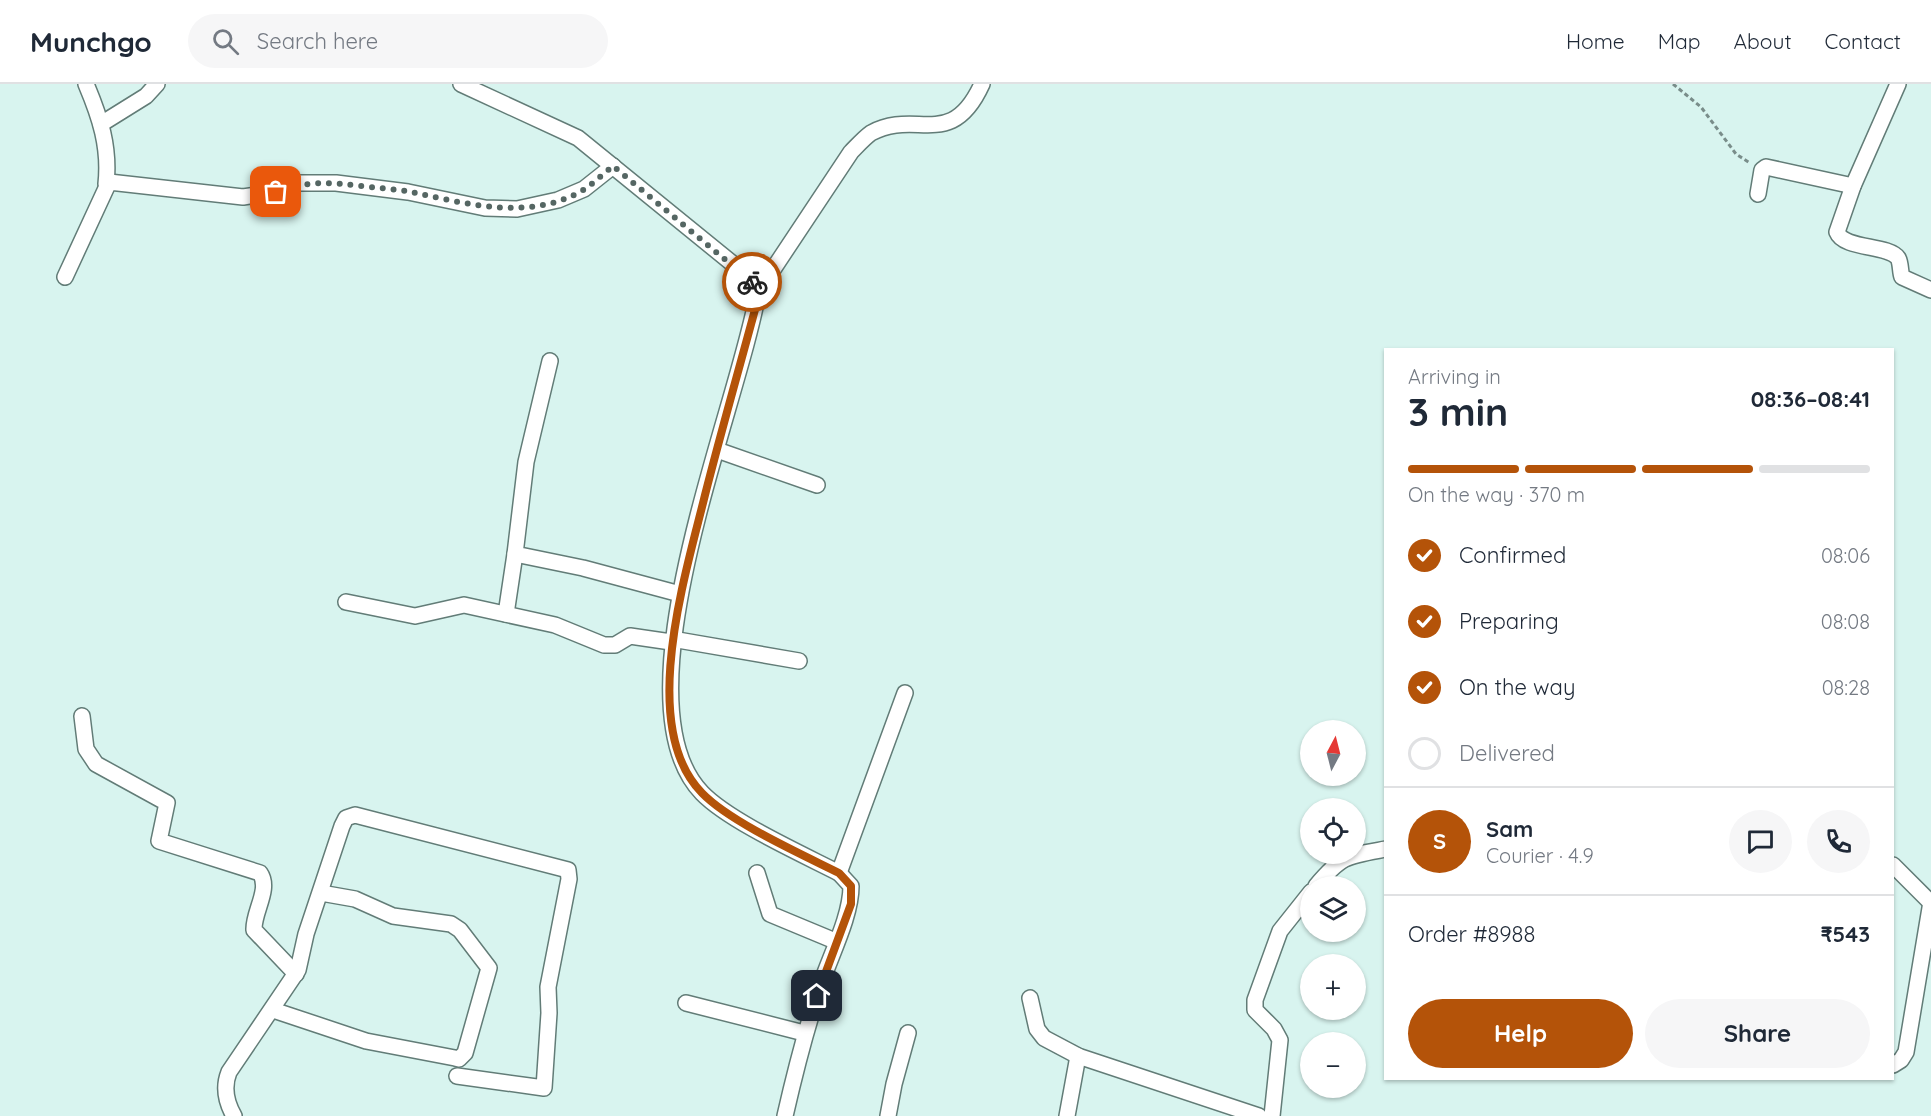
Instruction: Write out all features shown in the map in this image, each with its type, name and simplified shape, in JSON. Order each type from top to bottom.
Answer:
[{"type":"street","points":[[65,277],[106,184],[107,149],[101,124],[86,84]]},
{"type":"street","points":[[101,124],[146,96],[157,84]]},
{"type":"street","points":[[461,84],[578,138],[749,277],[758,292]]},
{"type":"street","points":[[785,1116],[804,1033],[835,941],[851,904],[851,886],[839,873],[731,814],[702,793],[687,770],[677,748],[670,708],[672,640],[680,594],[758,292],[819,199],[858,146],[871,133],[893,127],[933,126],[950,122],[973,103],[982,84]]},
{"type":"street","points":[[1898,84],[1853,186],[1838,227],[1839,236],[1893,254],[1899,261],[1902,277],[1931,290]]},
{"type":"street","points":[[106,184],[243,197],[270,194],[299,183],[336,183],[408,192],[485,208],[517,208],[558,200],[576,193],[613,166]]},
{"type":"street","points":[[1758,194],[1762,170],[1771,168],[1853,186]]},
{"type":"street","points":[[506,614],[526,462],[550,361]]},
{"type":"street","points":[[717,450],[817,485]]},
{"type":"street","points":[[515,554],[583,568],[680,594]]},
{"type":"street","points":[[346,602],[416,616],[457,605],[555,625],[609,646],[630,636],[672,640],[800,661]]},
{"type":"street","points":[[839,873],[905,693]]},
{"type":"street","points":[[82,716],[86,749],[96,764],[167,803],[159,841],[260,873],[264,879],[264,887],[254,930],[296,974]]},
{"type":"street","points":[[234,1116],[228,1105],[226,1088],[229,1072],[296,974],[342,826],[346,818],[355,814],[568,870],[569,879],[548,987],[549,1013],[544,1088],[457,1076]]},
{"type":"street","points":[[1325,876],[1338,861],[1348,856],[1384,849]]},
{"type":"street","points":[[1894,866],[1931,902],[1925,962],[1906,1052],[1901,1060],[1894,1064]]},
{"type":"street","points":[[758,873],[770,914],[835,941]]},
{"type":"street","points":[[273,1010],[366,1041],[459,1059],[465,1053],[489,968],[460,930],[451,924],[393,916],[355,899],[321,892]]},
{"type":"street","points":[[1272,1116],[1280,1040],[1274,1029],[1255,1010],[1255,1000],[1280,931],[1300,906]]},
{"type":"street","points":[[1030,998],[1037,1029],[1044,1038],[1078,1056],[1259,1116]]},
{"type":"street","points":[[686,1003],[804,1033]]},
{"type":"street","points":[[888,1116],[908,1032]]},
{"type":"street","points":[[1067,1116],[1078,1056]]},
{"type":"path","points":[[1673,84],[1701,107],[1736,154],[1762,170]]},
{"type":"way so far","points":[[276,192],[299,183],[336,183],[408,192],[485,208],[517,208],[558,200],[571,195],[584,189],[613,166],[749,277],[752,282]]},
{"type":"route","points":[[752,282],[758,292],[756,306],[680,594],[671,642],[670,708],[677,748],[687,770],[702,793],[731,814],[839,873],[851,886],[851,904],[835,941],[817,996]]}]
